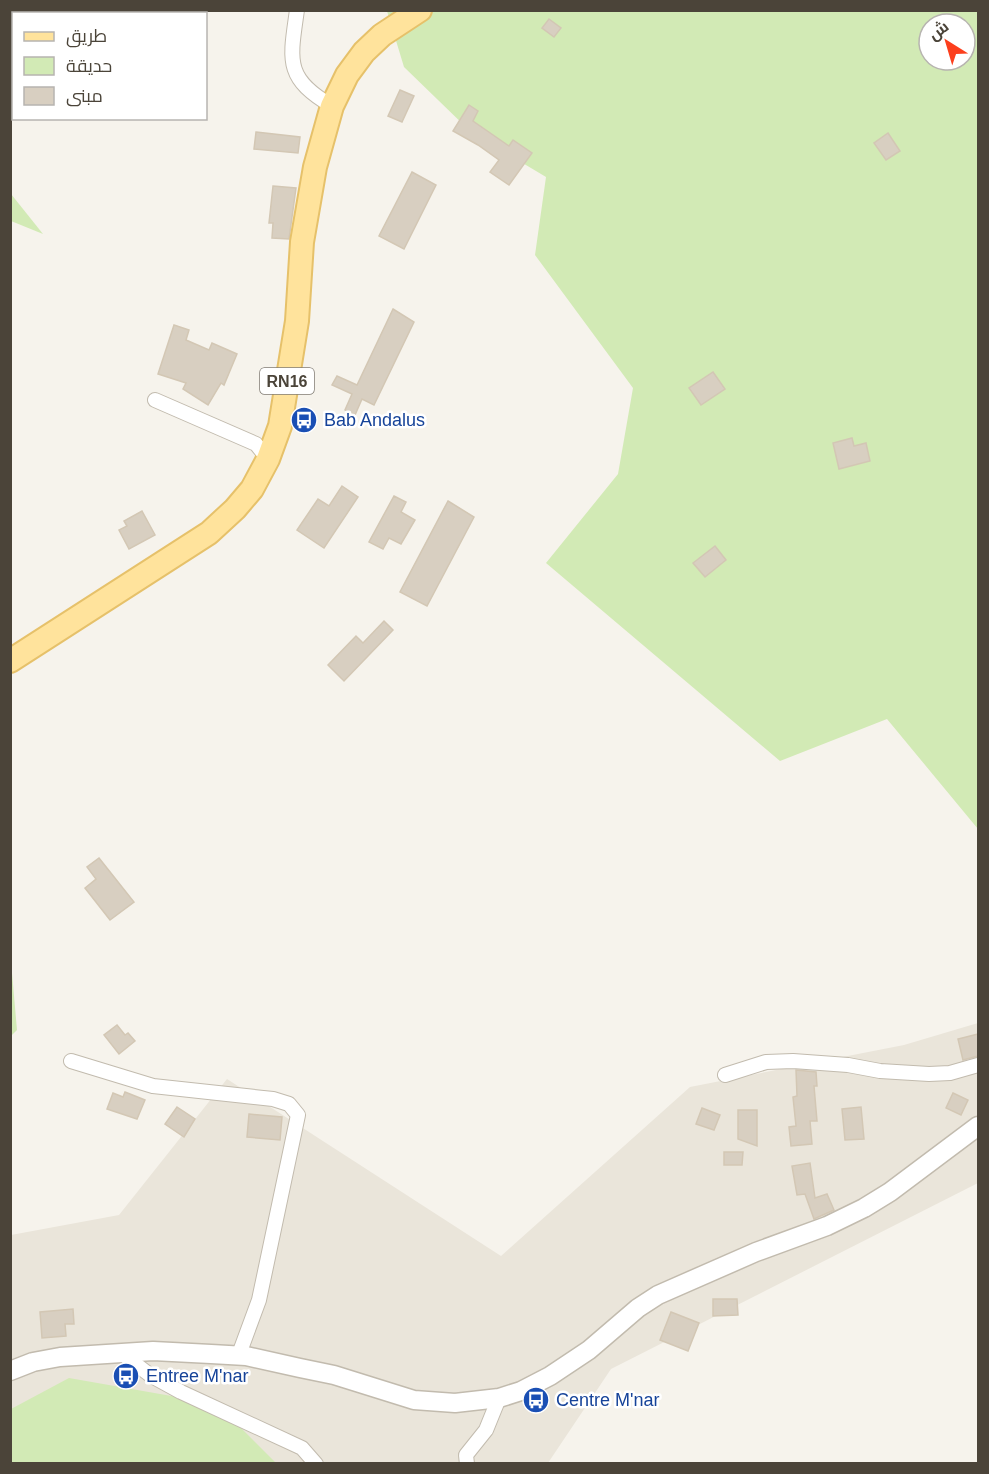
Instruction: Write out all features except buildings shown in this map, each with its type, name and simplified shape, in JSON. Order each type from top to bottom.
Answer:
[{"type":"main road","name":"RN16","points":[[10,661],[209,532],[252,489],[268,459],[280,426],[297,321],[302,242],[315,167],[333,106],[347,75],[364,52],[382,35],[420,10]]},
{"type":"street","points":[[297,10],[292,65],[298,78],[306,87],[333,106]]},
{"type":"street","points":[[155,400],[256,444],[268,459]]},
{"type":"street","points":[[71,1061],[153,1086],[273,1099],[289,1104],[298,1115],[259,1300],[238,1357]]},
{"type":"street","points":[[725,1075],[766,1062],[793,1061],[848,1065],[880,1071],[929,1074],[950,1073],[978,1065]]},
{"type":"street","points":[[10,1371],[33,1362],[60,1357],[121,1353],[153,1351],[246,1356],[334,1375],[414,1400],[456,1403],[499,1398],[521,1391],[580,1357],[638,1308],[658,1295],[756,1252],[827,1227],[864,1208],[890,1192],[978,1126]]},
{"type":"street","points":[[121,1353],[150,1375],[181,1392],[303,1449],[316,1464]]},
{"type":"street","points":[[467,1464],[466,1455],[486,1430],[499,1398]]},
{"type":"shaded area","points":[[978,1023],[978,1183],[611,1369],[548,1463],[11,1464],[11,1235],[119,1215],[227,1079],[501,1256],[690,1087],[904,1045]]},
{"type":"green space","points":[[387,11],[978,11],[978,829],[887,719],[780,761],[546,563],[618,474],[633,388],[535,255],[546,177],[471,132],[404,67]]},
{"type":"green space","points":[[11,194],[43,234],[11,221]]},
{"type":"green space","points":[[11,973],[17,1030],[11,1036]]},
{"type":"green space","points":[[69,1378],[217,1404],[276,1463],[11,1464],[11,1409]]},
{"type":"place","name":"Bab Andalus","points":[[304,420]]},
{"type":"place","name":"Entree M'nar","points":[[126,1376]]},
{"type":"place","name":"Centre M'nar","points":[[536,1400]]}]
